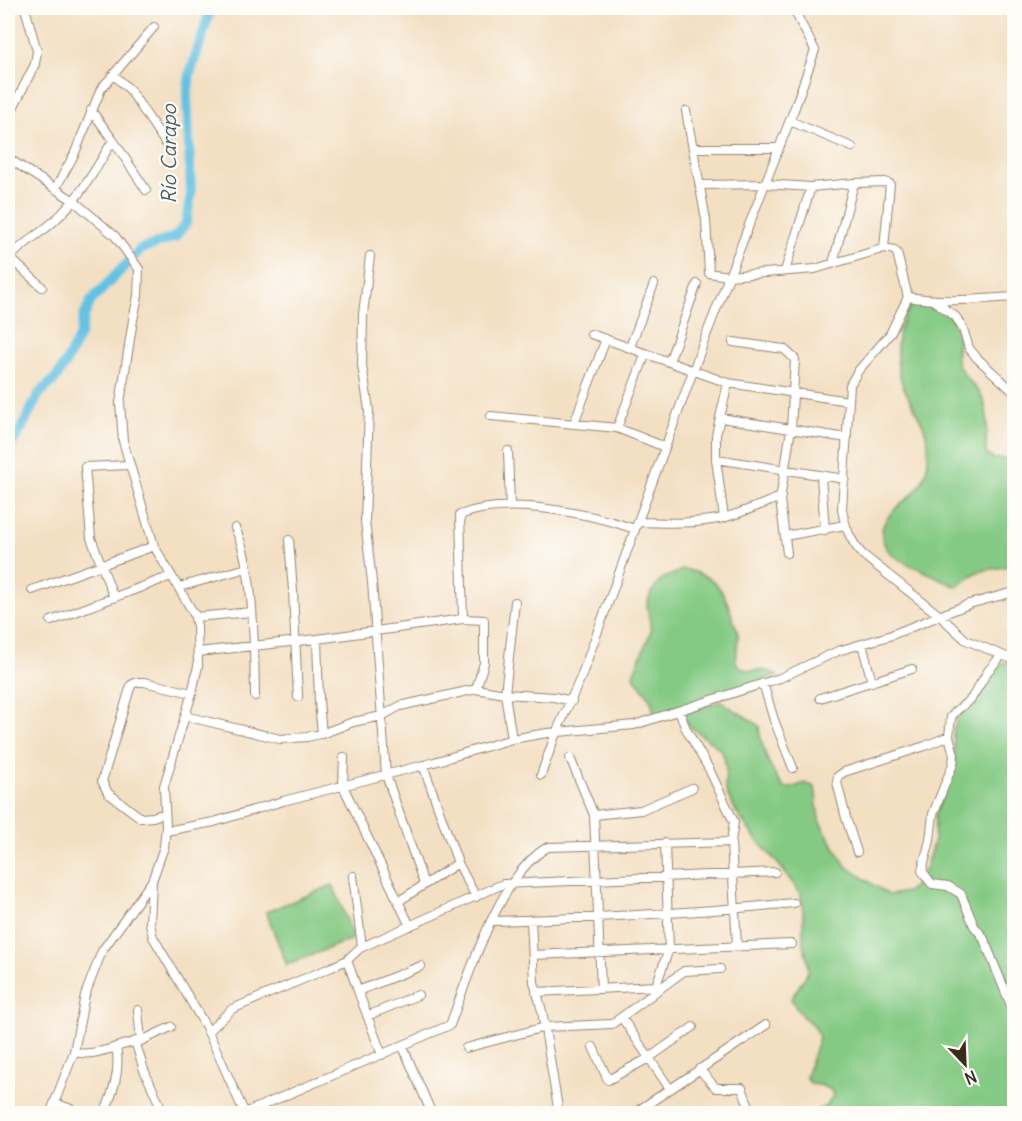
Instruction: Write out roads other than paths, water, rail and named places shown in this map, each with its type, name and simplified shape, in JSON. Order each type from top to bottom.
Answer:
[{"type":"street","points":[[8,118],[35,64],[37,51],[25,8]]},
{"type":"street","points":[[541,775],[556,733],[572,701],[728,276],[790,120],[815,50],[794,8]]},
{"type":"street","points":[[55,189],[74,155],[100,89],[154,27]]},
{"type":"street","points":[[114,75],[130,90],[168,147]]},
{"type":"street","points":[[91,110],[146,190]]},
{"type":"street","points":[[686,111],[706,220],[709,273],[728,276],[815,269],[884,248],[897,253],[908,297],[884,343],[854,376],[850,384],[842,509],[845,525],[854,545],[862,554],[940,616],[966,640],[1014,660]]},
{"type":"street","points":[[790,120],[852,147]]},
{"type":"street","points":[[42,287],[10,258],[28,240],[52,224],[74,201],[89,181],[113,140]]},
{"type":"street","points":[[693,148],[779,148]]},
{"type":"street","points":[[8,158],[74,201],[125,247],[139,269],[140,282],[120,403],[123,441],[154,546],[195,617],[198,652],[198,666],[192,693],[164,786],[166,831],[164,847],[152,881],[150,924],[153,937],[208,1032],[244,1113],[450,1025],[491,921],[512,884],[528,862],[548,848],[731,842]]},
{"type":"street","points":[[700,185],[765,184],[811,187],[854,183],[890,184],[884,248]]},
{"type":"street","points":[[833,263],[854,183]]},
{"type":"street","points":[[785,271],[811,187]]},
{"type":"street","points":[[370,256],[363,314],[362,365],[369,410],[365,521],[372,582],[386,775],[424,884]]},
{"type":"street","points":[[630,347],[654,284]]},
{"type":"street","points":[[669,362],[697,284]]},
{"type":"street","points":[[908,297],[934,302],[1014,297]]},
{"type":"street","points":[[934,302],[956,317],[963,329],[969,348],[1014,392]]},
{"type":"street","points":[[591,334],[728,383],[849,401]]},
{"type":"street","points":[[574,423],[606,339]]},
{"type":"street","points":[[733,342],[784,349],[795,359],[791,429],[781,497],[787,553]]},
{"type":"street","points":[[617,428],[645,353]]},
{"type":"street","points":[[724,518],[716,459],[716,435],[728,383]]},
{"type":"street","points":[[491,416],[617,428],[665,447]]},
{"type":"street","points":[[721,418],[847,438]]},
{"type":"street","points":[[507,451],[510,506]]},
{"type":"street","points":[[716,459],[845,479]]},
{"type":"street","points":[[114,598],[91,538],[85,467],[129,465]]},
{"type":"street","points":[[821,477],[825,530]]},
{"type":"street","points":[[464,619],[460,516],[473,510],[510,506],[637,525],[682,524],[724,518],[781,497]]},
{"type":"street","points":[[785,536],[845,525]]},
{"type":"street","points":[[235,528],[247,568],[252,612],[255,696]]},
{"type":"street","points":[[289,540],[298,697]]},
{"type":"street","points":[[32,590],[154,546]]},
{"type":"street","points":[[179,587],[247,568]]},
{"type":"street","points":[[51,621],[171,576]]},
{"type":"street","points":[[166,831],[214,822],[512,739],[634,725],[780,678],[837,651],[890,636],[969,604],[1014,592]]},
{"type":"street","points":[[512,739],[505,694],[515,602]]},
{"type":"street","points":[[195,617],[252,612]]},
{"type":"street","points":[[198,652],[296,642],[464,619],[484,620],[483,663],[476,688]]},
{"type":"street","points":[[317,639],[322,734]]},
{"type":"street","points":[[862,644],[872,682]]},
{"type":"street","points":[[1002,655],[987,671],[971,699],[951,717],[949,736],[954,755],[953,764],[933,814],[930,840],[922,871],[932,884],[948,886],[961,894],[974,926],[983,938],[1014,1013]]},
{"type":"street","points":[[820,698],[912,669]]},
{"type":"street","points":[[165,813],[141,818],[108,794],[102,781],[131,685],[144,681],[192,693]]},
{"type":"street","points":[[763,683],[774,720],[793,768]]},
{"type":"street","points":[[185,716],[280,739],[322,734],[353,722],[382,716],[400,706],[476,688],[505,694],[554,697],[572,701]]},
{"type":"street","points":[[679,711],[734,822],[731,842],[737,946]]},
{"type":"street","points":[[857,852],[837,782],[838,776],[949,736]]},
{"type":"street","points":[[344,758],[343,786],[410,926]]},
{"type":"street","points":[[570,758],[594,815],[601,989]]},
{"type":"street","points":[[423,765],[458,863],[476,897]]},
{"type":"street","points":[[594,815],[641,810],[692,788]]},
{"type":"street","points":[[652,994],[657,986],[669,949],[665,843]]},
{"type":"street","points":[[399,901],[458,863]]},
{"type":"street","points":[[208,1032],[232,1009],[347,960],[362,947],[503,884],[775,872]]},
{"type":"street","points":[[353,876],[362,947]]},
{"type":"street","points":[[50,1113],[74,1052],[85,995],[102,951],[152,881]]},
{"type":"street","points":[[491,921],[598,918],[794,903]]},
{"type":"street","points":[[531,920],[536,992],[545,1027],[559,1113]]},
{"type":"street","points":[[533,955],[792,944]]},
{"type":"street","points":[[347,960],[382,1055]]},
{"type":"street","points":[[358,991],[421,966]]},
{"type":"street","points":[[466,1048],[545,1027],[612,1024],[684,971],[720,969]]},
{"type":"street","points":[[536,992],[657,986]]},
{"type":"street","points":[[367,1016],[418,995]]},
{"type":"street","points":[[138,1010],[138,1041],[144,1070],[164,1113]]},
{"type":"street","points":[[622,1018],[670,1089]]},
{"type":"street","points":[[633,1113],[766,1025]]},
{"type":"street","points":[[74,1052],[91,1053],[116,1047],[138,1041],[171,1027]]},
{"type":"street","points":[[592,1047],[608,1080],[649,1058],[693,1027]]},
{"type":"street","points":[[104,1113],[116,1077],[118,1056],[116,1047]]},
{"type":"street","points":[[403,1047],[432,1113]]},
{"type":"street","points":[[699,1070],[716,1088],[742,1088],[751,1113]]},
{"type":"street","points":[[55,1103],[84,1113]]},
{"type":"waterway","name":"Río Carapo","points":[[8,449],[39,394],[56,378],[65,364],[80,335],[84,316],[91,301],[141,249],[175,237],[186,223],[191,194],[187,97],[190,74],[211,8]]}]
